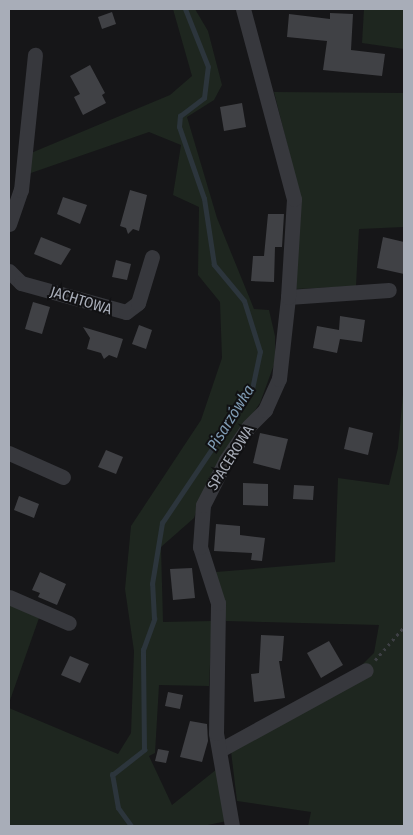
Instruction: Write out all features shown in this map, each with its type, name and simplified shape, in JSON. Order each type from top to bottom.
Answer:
[{"type":"street","name":"SPACEROWA","points":[[232,826],[216,733],[218,603],[200,547],[203,505],[226,460],[249,426],[265,410],[276,386],[288,297],[294,199],[243,9]]},
{"type":"street","points":[[9,224],[22,190],[35,55]]},
{"type":"street","name":"JACHTOWA","points":[[10,279],[76,300],[126,312],[138,303],[152,257]]},
{"type":"street","points":[[288,297],[389,290]]},
{"type":"street","points":[[9,454],[63,476]]},
{"type":"street","points":[[9,597],[69,623]]},
{"type":"street","points":[[220,750],[366,670]]},
{"type":"path","points":[[366,670],[404,627]]},
{"type":"shaded area","points":[[173,9],[195,9],[208,31],[222,85],[214,100],[187,117],[217,218],[254,309],[269,310],[275,336],[275,362],[260,403],[208,479],[194,518],[161,547],[163,622],[212,621],[209,686],[159,685],[155,753],[149,756],[172,805],[217,769],[227,821],[203,826],[9,826],[9,708],[118,754],[131,733],[134,651],[125,589],[131,526],[201,420],[222,358],[220,302],[198,275],[199,207],[173,195],[181,145],[149,132],[28,174],[31,153],[170,95],[192,76]]},
{"type":"shaded area","points":[[364,9],[404,10],[404,49],[362,43]]},
{"type":"shaded area","points":[[274,92],[404,93],[404,227],[359,229],[356,286],[296,289],[300,196]]},
{"type":"shaded area","points":[[404,383],[404,826],[308,826],[311,812],[237,801],[231,751],[365,675],[358,669],[374,653],[379,625],[226,621],[216,572],[335,562],[338,478],[389,485],[398,448]]},
{"type":"shaded area","points":[[9,604],[39,618],[9,703]]},
{"type":"building","points":[[112,12],[116,24],[102,29],[98,17]]},
{"type":"building","points":[[330,13],[353,14],[351,50],[385,54],[382,76],[323,70],[327,41],[287,37],[289,14],[330,19]]},
{"type":"building","points":[[90,65],[105,93],[102,95],[106,103],[83,115],[74,97],[80,94],[70,76]]},
{"type":"building","points":[[242,103],[246,127],[224,131],[220,107]]},
{"type":"building","points":[[130,190],[147,195],[139,231],[133,229],[128,234],[126,228],[120,226]]},
{"type":"building","points":[[63,197],[87,205],[80,224],[57,214]]},
{"type":"building","points":[[268,214],[284,214],[282,247],[275,247],[274,282],[251,281],[253,256],[264,256]]},
{"type":"building","points":[[41,237],[71,249],[61,265],[34,254]]},
{"type":"building","points":[[383,237],[404,242],[404,274],[377,268]]},
{"type":"building","points":[[116,260],[131,264],[127,280],[112,277]]},
{"type":"building","points":[[33,302],[50,307],[42,334],[25,329]]},
{"type":"building","points":[[340,316],[365,320],[362,342],[340,339],[337,353],[313,348],[317,326],[339,330]]},
{"type":"building","points":[[139,325],[152,330],[146,349],[132,344]]},
{"type":"building","points":[[83,327],[123,339],[117,358],[109,355],[104,359],[101,353],[87,349],[90,338]]},
{"type":"building","points":[[349,427],[373,433],[368,455],[344,449]]},
{"type":"building","points":[[260,433],[288,439],[280,470],[253,463]]},
{"type":"building","points":[[106,450],[123,457],[116,474],[98,467]]},
{"type":"building","points":[[243,483],[268,484],[268,506],[243,505]]},
{"type":"building","points":[[294,485],[314,486],[313,500],[293,499]]},
{"type":"building","points":[[19,496],[39,504],[34,518],[14,510]]},
{"type":"building","points":[[216,524],[240,526],[240,535],[265,538],[262,561],[251,560],[252,553],[214,551]]},
{"type":"building","points":[[192,568],[195,598],[173,600],[170,569]]},
{"type":"building","points":[[40,572],[66,584],[57,605],[38,597],[40,593],[32,590]]},
{"type":"building","points":[[261,635],[284,636],[282,661],[279,661],[285,698],[254,702],[251,674],[259,673]]},
{"type":"building","points":[[329,641],[343,665],[321,678],[307,653]]},
{"type":"building","points":[[70,656],[89,664],[80,683],[61,675]]},
{"type":"building","points":[[168,692],[183,695],[180,709],[165,706]]},
{"type":"building","points":[[190,721],[207,724],[208,741],[202,762],[180,757]]},
{"type":"building","points":[[158,749],[169,751],[166,763],[155,761]]},
{"type":"waterway","name":"Pisarzówka","points":[[131,826],[118,808],[112,775],[144,750],[143,650],[154,619],[152,584],[162,523],[252,389],[260,352],[244,301],[214,265],[204,199],[179,127],[180,116],[204,98],[208,67],[185,9]]}]
